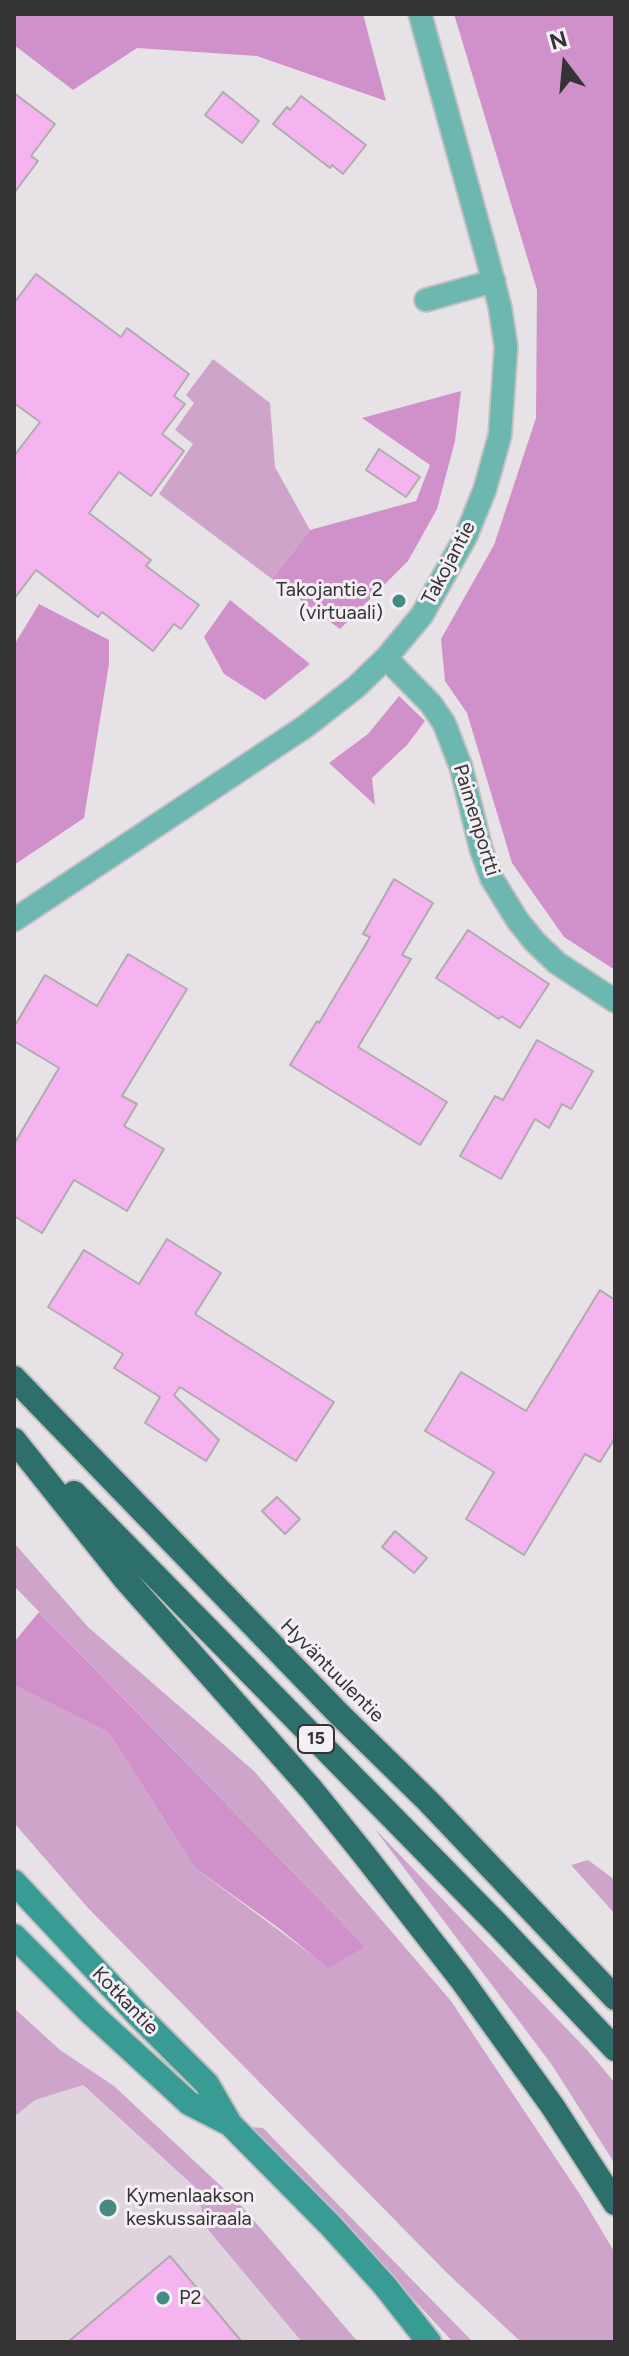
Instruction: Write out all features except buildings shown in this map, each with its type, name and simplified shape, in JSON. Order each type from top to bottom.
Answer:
[{"type":"highway","name":"Hyväntuulentie","points":[[14,1378],[615,1998]]},
{"type":"highway","name":"15","points":[[14,1431],[499,1926],[615,2049]]},
{"type":"highway","points":[[14,1440],[125,1579],[312,1790],[362,1852],[461,1979],[553,2107],[615,2203]]},
{"type":"highway","points":[[584,1963],[615,1990]]},
{"type":"street","name":"Takojantie","points":[[14,920],[306,726],[356,687],[386,658],[422,615],[466,536],[485,489],[500,435],[506,347],[494,281],[420,14]]},
{"type":"street","points":[[426,300],[494,281]]},
{"type":"street","name":"Paimenportti","points":[[386,658],[431,704],[444,723],[461,767],[481,849],[492,879],[518,921],[557,963],[615,1001]]},
{"type":"street","name":"Kotkantie","points":[[14,1882],[207,2084],[230,2124],[331,2226],[385,2286],[429,2342]]},
{"type":"street","name":"Kotkantie","points":[[14,1936],[93,2015],[189,2103],[230,2124]]},
{"type":"shaded area","points":[[14,14],[363,14],[386,101],[257,56],[137,48],[73,90],[14,45]]},
{"type":"shaded area","points":[[454,14],[615,14],[615,970],[564,937],[512,863],[467,713],[445,681],[441,639],[494,545],[536,418],[537,290]]},
{"type":"shaded area","points":[[213,359],[270,403],[275,467],[310,530],[272,579],[159,494],[193,444],[175,430],[194,403],[186,395]]},
{"type":"shaded area","points":[[461,391],[455,441],[437,509],[408,561],[340,629],[272,579],[310,530],[416,501],[430,465],[362,418]]},
{"type":"shaded area","points":[[230,600],[310,664],[265,700],[224,674],[204,637]]},
{"type":"shaded area","points":[[39,604],[109,640],[109,664],[84,818],[14,865],[14,645]]},
{"type":"shaded area","points":[[399,696],[425,721],[407,745],[372,778],[375,805],[329,763],[368,734]]},
{"type":"shaded area","points":[[14,1543],[88,1627],[254,1771],[451,2001],[581,2196],[615,2253],[615,2342],[521,2342],[448,2274],[89,1909],[14,1823],[14,1685],[109,1733],[195,1868],[328,1967],[366,1947],[14,1586]]},
{"type":"shaded area","points":[[39,1612],[366,1947],[328,1968],[195,1868],[109,1733],[14,1685],[14,1642]]},
{"type":"shaded area","points":[[374,1828],[615,2083],[615,2164],[552,2065]]},
{"type":"shaded area","points":[[588,1860],[615,1880],[615,1914],[571,1865]]},
{"type":"shaded area","points":[[14,2008],[60,2050],[114,2086],[238,2202],[358,2342],[302,2342],[205,2226],[197,2189],[83,2085],[35,2100],[14,2117]]},
{"type":"shaded area","name":"Kymenlaakson keskussairaala","points":[[82,2085],[197,2189],[205,2226],[302,2342],[14,2342],[14,2117],[35,2100]]},
{"type":"shaded area","points":[[249,2127],[263,2128],[473,2342],[453,2342]]},
{"type":"place","name":"Takojantie 2 (virtuaali)","points":[[399,601]]},
{"type":"place","name":"Kymenlaakson keskussairaala","points":[[108,2208]]},
{"type":"place","name":"P2","points":[[163,2298]]}]
